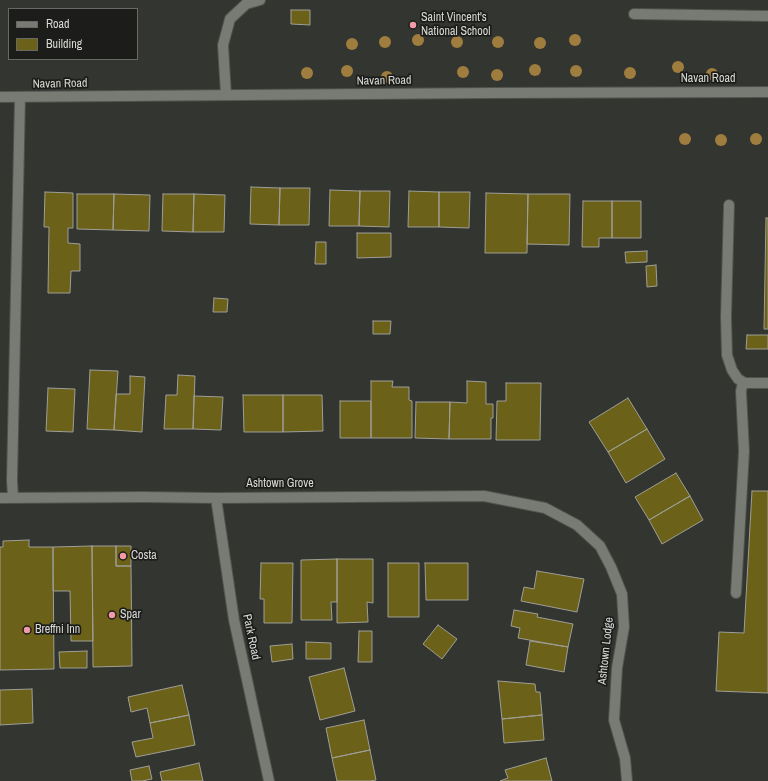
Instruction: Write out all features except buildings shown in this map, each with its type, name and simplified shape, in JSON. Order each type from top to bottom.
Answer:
[{"type":"street","points":[[226,95],[223,45],[230,19],[246,4],[260,0]]},
{"type":"street","points":[[634,14],[768,16]]},
{"type":"street","name":"Navan Road","points":[[0,97],[768,92]]},
{"type":"street","points":[[13,498],[12,480],[20,97]]},
{"type":"street","points":[[729,205],[726,317],[727,355],[732,370],[738,379],[745,383],[768,383]]},
{"type":"street","points":[[736,593],[744,451],[741,391],[743,382]]},
{"type":"street","name":"Ashtown Grove","points":[[0,498],[484,496],[545,508]]},
{"type":"street","name":"Park Road","points":[[216,498],[234,620],[269,781]]},
{"type":"street","name":"Ashtown Lodge","points":[[545,508],[577,525],[600,546],[611,567],[622,594],[624,627],[616,668],[614,720],[625,758],[628,781]]},
{"type":"place","name":"Saint Vincent's National School","points":[[413,25]]},
{"type":"place","name":"Costa","points":[[123,556]]},
{"type":"place","name":"Spar","points":[[112,615]]},
{"type":"place","name":"Breffni Inn","points":[[27,630]]}]
